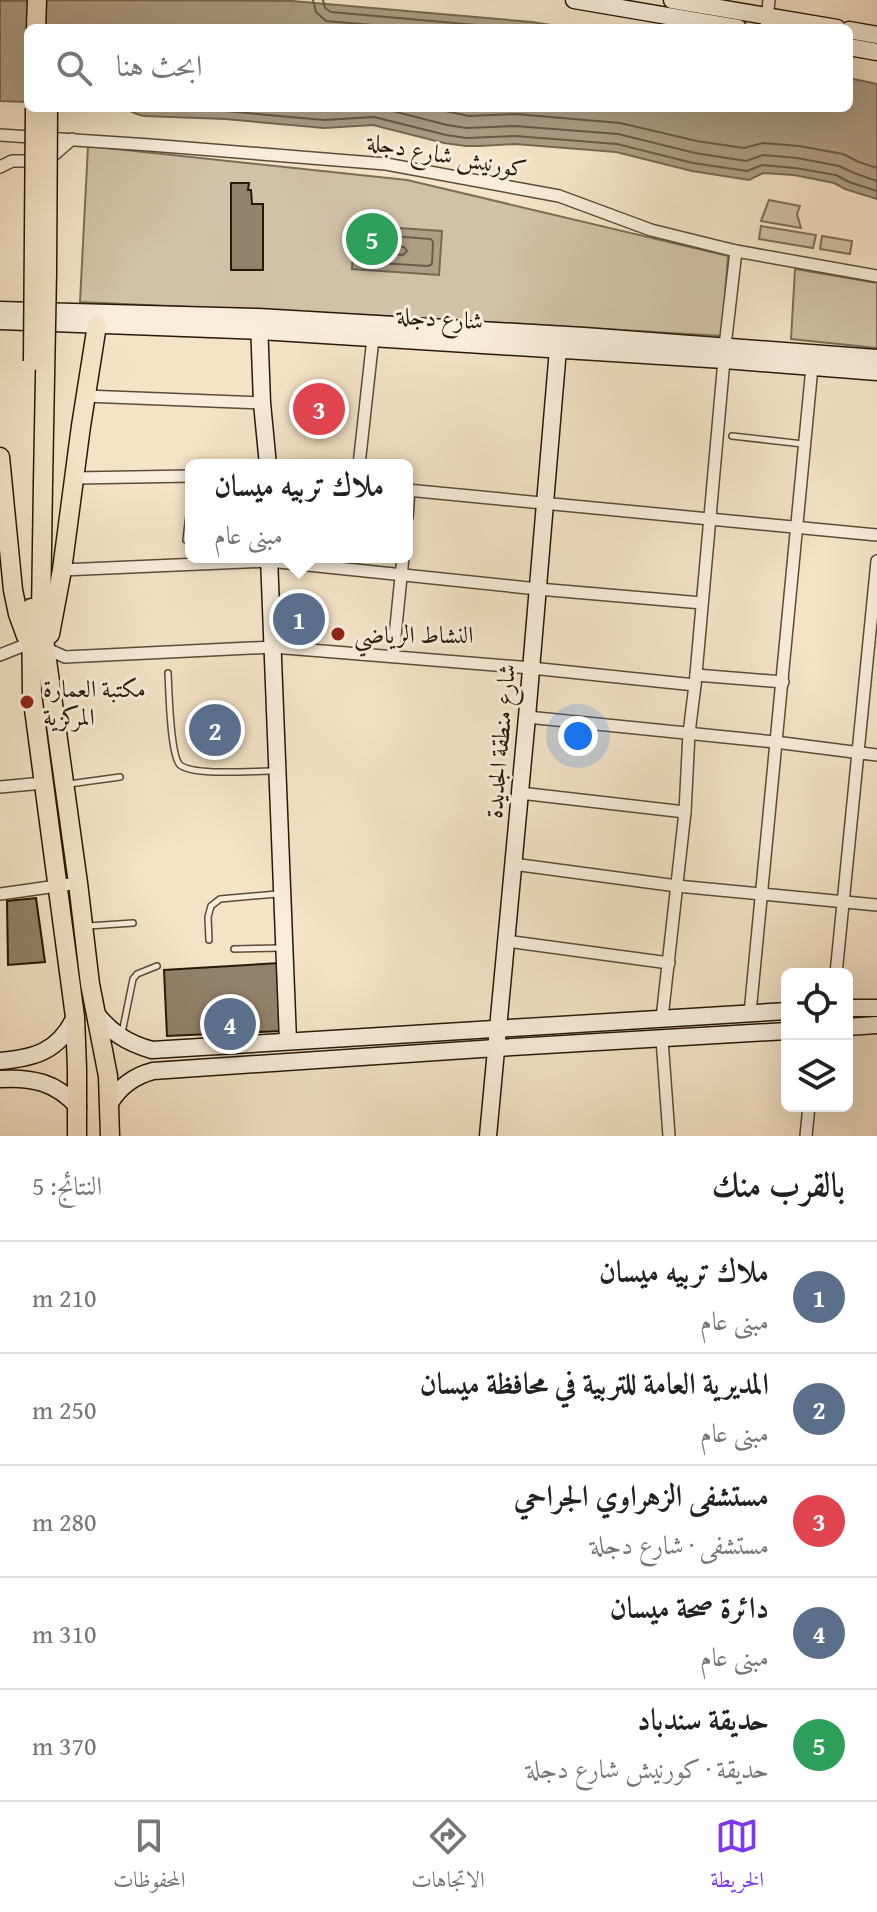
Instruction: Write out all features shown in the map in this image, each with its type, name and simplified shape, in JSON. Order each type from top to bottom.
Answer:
[{"type":"main road","points":[[36,24],[37,0]]},
{"type":"main road","points":[[48,0],[48,24]]},
{"type":"main road","points":[[35,112],[41,614],[32,694],[76,1026],[99,1136]]},
{"type":"main road","points":[[48,112],[47,272],[32,555],[38,646],[64,784],[94,1011],[100,1079],[89,1136]]},
{"type":"main road","points":[[38,646],[50,633],[62,570],[97,325]]},
{"type":"main road","points":[[0,457],[8,550],[6,590],[23,630],[38,646]]},
{"type":"main road","points":[[8,550],[17,559],[32,555]]},
{"type":"main road","points":[[77,1136],[94,1106]]},
{"type":"main road","points":[[94,1106],[110,1136]]},
{"type":"street","points":[[574,0],[715,24]]},
{"type":"street","points":[[672,0],[816,24]]},
{"type":"street","points":[[854,40],[877,35]]},
{"type":"street","points":[[854,40],[877,52]]},
{"type":"street","name":"كورنيش شارع دجلة","points":[[0,135],[386,164],[559,196],[651,230],[736,251],[877,276]]},
{"type":"street","points":[[0,167],[12,161],[47,161],[72,139]]},
{"type":"street","points":[[662,1018],[685,812],[689,733],[736,251]]},
{"type":"street","name":"شارع دجلة","points":[[0,310],[724,353],[812,367],[877,372]]},
{"type":"street","name":"شارع دجلة","points":[[0,321],[97,325],[259,324],[373,338],[558,349],[877,358]]},
{"type":"street","points":[[259,324],[267,459]]},
{"type":"street","points":[[360,459],[373,338]]},
{"type":"street","name":"شارع منطقة الجديدة","points":[[488,1136],[558,349]]},
{"type":"street","points":[[750,1013],[812,367]]},
{"type":"street","points":[[85,396],[262,403]]},
{"type":"street","points":[[75,478],[185,476]]},
{"type":"street","points":[[413,490],[877,535]]},
{"type":"street","points":[[837,968],[877,561]]},
{"type":"street","points":[[62,570],[194,563]]},
{"type":"street","points":[[269,563],[288,1041]]},
{"type":"street","points":[[304,563],[538,589],[702,603]]},
{"type":"street","points":[[393,656],[403,563]]},
{"type":"street","points":[[0,655],[38,646],[65,657],[273,647],[696,680],[783,682]]},
{"type":"street","points":[[527,717],[877,755]]},
{"type":"street","points":[[0,787],[43,783]]},
{"type":"street","points":[[520,793],[685,812]]},
{"type":"street","points":[[513,864],[677,886],[877,905]]},
{"type":"street","points":[[0,894],[78,883]]},
{"type":"street","points":[[506,941],[669,963]]},
{"type":"street","points":[[853,1008],[877,1008]]},
{"type":"street","points":[[94,1011],[121,1038],[152,1050],[781,1011]]},
{"type":"street","points":[[853,1027],[877,1025]]},
{"type":"street","points":[[0,1061],[40,1054],[76,1026]]},
{"type":"street","points":[[0,1079],[24,1078],[51,1085],[94,1106],[138,1076],[153,1071],[781,1031]]},
{"type":"street","points":[[662,1039],[669,1136]]},
{"type":"street","points":[[152,1050],[153,1071]]},
{"type":"street","points":[[23,1059],[24,1078]]},
{"type":"street","points":[[806,1136],[808,1112]]},
{"type":"lane","points":[[732,436],[805,445]]},
{"type":"lane","points":[[168,673],[174,753],[180,765],[211,772],[278,771]]},
{"type":"lane","points":[[64,784],[120,777]]},
{"type":"lane","points":[[209,940],[208,917],[211,906],[220,899],[282,894]]},
{"type":"lane","points":[[83,926],[133,923]]},
{"type":"lane","points":[[234,949],[284,948]]},
{"type":"lane","points":[[121,1038],[133,979],[137,974],[157,966]]},
{"type":"shaded area","points":[[88,146],[407,180],[728,256],[722,336],[80,302]]},
{"type":"shaded area","points":[[769,200],[800,206],[797,214],[801,228],[761,221]]},
{"type":"shaded area","points":[[761,226],[816,235],[813,248],[759,239]]},
{"type":"shaded area","points":[[822,236],[852,241],[850,254],[820,249]]},
{"type":"shaded area","points":[[795,269],[877,283],[877,348],[791,339]]},
{"type":"water","points":[[0,1],[292,1],[544,24],[24,24],[24,102],[0,101]]},
{"type":"water","points":[[853,79],[877,84],[877,199],[834,183],[794,175],[763,173],[749,180],[692,171],[616,152],[515,144],[466,146],[373,125],[324,128],[132,112],[853,112]]},
{"type":"water","points":[[355,225],[442,231],[439,275],[352,269]]},
{"type":"building","points":[[231,183],[249,183],[252,204],[263,204],[263,270],[231,270]]},
{"type":"building","points":[[36,898],[45,962],[8,965],[7,901]]},
{"type":"building","points":[[280,963],[281,1031],[167,1036],[164,970]]},
{"type":"place","name":"حديقة سندباد","points":[[372,239]]},
{"type":"place","name":"مستشفى الزهراوي الجراحي","points":[[319,409]]},
{"type":"place","name":"ملاك تربيه ميسان","points":[[299,619]]},
{"type":"place","name":"النشاط الرياضي","points":[[338,634]]},
{"type":"place","name":"مكتبة العمارة المركزية","points":[[27,702]]},
{"type":"place","name":"المديرية العامة للتربية في محافظة ميسان","points":[[215,730]]},
{"type":"place","name":"دائرة صحة ميسان","points":[[230,1024]]}]
